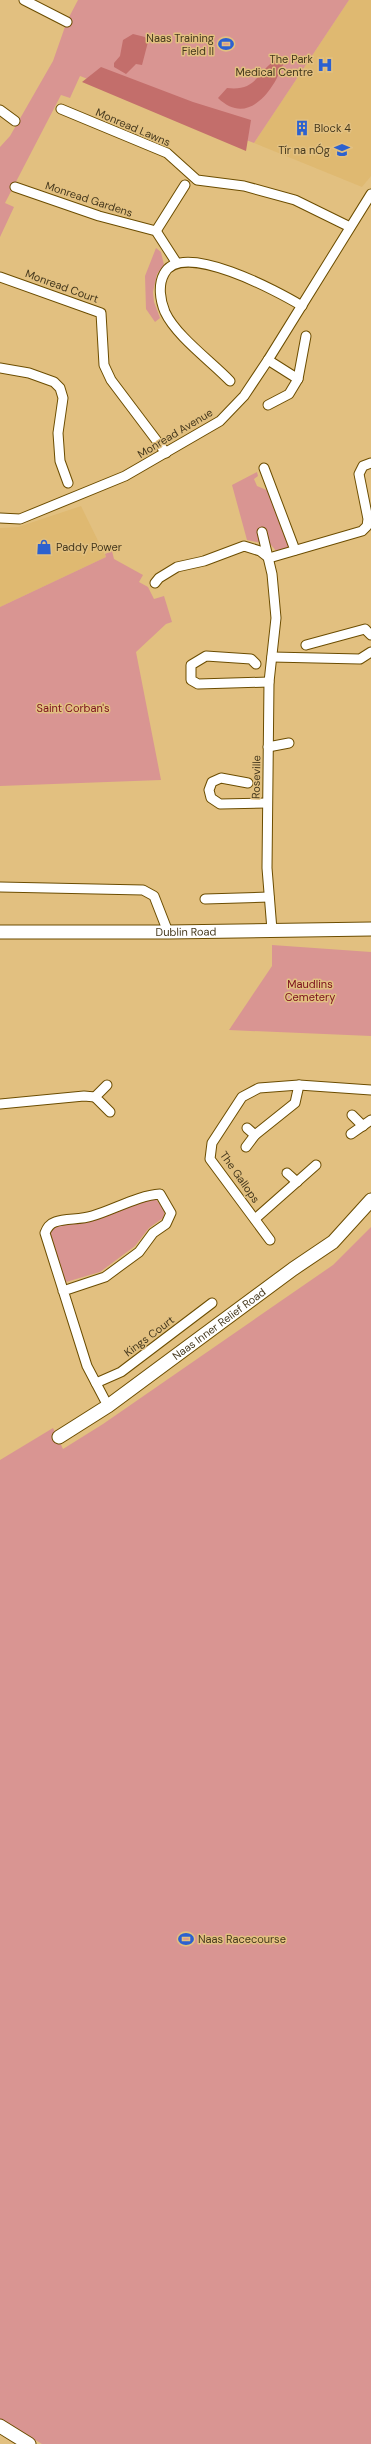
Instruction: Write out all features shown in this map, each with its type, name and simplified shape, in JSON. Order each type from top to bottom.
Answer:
[{"type":"street","points":[[24,0],[67,22]]},
{"type":"street","name":"Monread Lawns","points":[[61,109],[167,153],[197,180],[244,186],[296,200],[350,227]]},
{"type":"street","points":[[0,110],[15,121]]},
{"type":"street","points":[[176,262],[156,231],[185,184]]},
{"type":"street","name":"Monread Gardens","points":[[15,187],[99,216],[156,231]]},
{"type":"street","name":"Monread Avenue","points":[[0,518],[20,519],[125,476],[220,421],[244,396],[268,360],[371,194]]},
{"type":"street","points":[[230,381],[182,335],[166,313],[160,296],[160,281],[165,270],[176,262],[192,261],[226,270],[274,290],[302,306]]},
{"type":"street","name":"Monread Court","points":[[0,277],[101,313],[104,366],[111,380],[166,453]]},
{"type":"street","points":[[268,405],[289,394],[298,379],[306,336]]},
{"type":"street","points":[[268,360],[298,379]]},
{"type":"street","points":[[0,368],[29,373],[54,382],[60,388],[63,398],[58,433],[60,461],[68,483]]},
{"type":"street","points":[[155,583],[158,578],[176,567],[204,561],[244,546],[260,551],[269,558],[362,531],[367,526],[368,519],[359,474],[363,466],[371,463]]},
{"type":"street","points":[[264,468],[295,550]]},
{"type":"street","name":"Roseville","points":[[262,532],[269,558],[276,618],[269,682],[266,868],[272,930]]},
{"type":"street","points":[[306,645],[365,628],[371,635]]},
{"type":"street","points":[[272,657],[360,659],[371,652]]},
{"type":"street","points":[[256,664],[251,659],[206,656],[191,665],[191,680],[198,684],[269,682]]},
{"type":"street","points":[[268,747],[289,743]]},
{"type":"street","points":[[248,783],[221,778],[212,782],[209,790],[211,798],[220,804],[268,803]]},
{"type":"street","points":[[0,887],[143,890],[154,896],[168,932]]},
{"type":"street","points":[[205,899],[269,897]]},
{"type":"street","name":"Dublin Road","points":[[0,932],[168,932],[371,929]]},
{"type":"street","points":[[95,1097],[107,1085]]},
{"type":"street","name":"The Gallops","points":[[270,1240],[210,1159],[212,1143],[242,1097],[259,1088],[299,1085],[371,1090]]},
{"type":"street","name":"The Gallops","points":[[246,1147],[255,1136],[295,1103],[299,1085]]},
{"type":"street","points":[[0,1104],[84,1096],[95,1097],[110,1112]]},
{"type":"street","points":[[352,1115],[363,1126]]},
{"type":"street","points":[[351,1134],[371,1120]]},
{"type":"street","points":[[247,1128],[255,1136]]},
{"type":"street","name":"The Gallops","points":[[255,1219],[316,1165]]},
{"type":"street","points":[[287,1173],[296,1182]]},
{"type":"street","points":[[63,1291],[105,1277],[139,1252],[153,1233],[166,1224],[172,1213],[160,1194],[146,1194],[127,1204],[90,1217],[54,1222],[48,1226],[44,1233],[87,1366],[108,1406]]},
{"type":"street","name":"Naas Inner Relief Road","points":[[58,1437],[108,1406],[293,1269],[333,1242],[371,1200]]},
{"type":"street","name":"Kings Court","points":[[96,1383],[121,1372],[212,1303]]},
{"type":"street","points":[[0,2426],[29,2444]]},
{"type":"shaded area","points":[[349,0],[371,0],[371,176],[362,187],[254,143]]},
{"type":"shaded area","points":[[133,34],[145,37],[148,42],[142,65],[136,64],[126,74],[114,67],[114,63],[120,56],[123,40]]},
{"type":"shaded area","points":[[281,57],[284,62],[274,83],[259,101],[250,107],[240,109],[229,106],[218,98],[227,88],[238,88],[252,83],[267,67]]},
{"type":"shaded area","points":[[101,67],[193,102],[251,120],[246,151],[82,82]]},
{"type":"shaded area","points":[[81,506],[106,557],[0,607],[0,528],[18,527]]},
{"type":"green space","points":[[78,0],[349,0],[254,143],[80,76],[70,98],[61,95],[5,203],[14,207],[0,237],[0,147],[10,136],[53,61],[67,21]]},
{"type":"green space","points":[[156,248],[161,252],[164,265],[157,274],[153,292],[154,302],[160,318],[155,322],[146,309],[145,276]]},
{"type":"green space","points":[[257,472],[258,476],[254,479],[257,486],[269,491],[291,548],[277,552],[271,545],[247,540],[232,485]]},
{"type":"green space","name":"Saint Corban's","points":[[112,551],[114,559],[143,575],[139,582],[148,587],[154,599],[164,596],[172,622],[166,624],[136,652],[161,780],[0,786],[0,607],[106,557],[105,554]]},
{"type":"green space","name":"Maudlins Cemetery","points":[[272,945],[371,952],[371,1036],[229,1030],[272,966]]},
{"type":"green space","points":[[145,1198],[155,1198],[165,1211],[163,1218],[149,1228],[135,1246],[100,1272],[66,1282],[62,1277],[48,1232],[59,1224],[95,1218],[134,1204]]},
{"type":"green space","name":"Naas Racecourse","points":[[371,1227],[371,2444],[42,2444],[0,2419],[0,1460],[53,1428],[63,1449],[103,1424],[333,1265]]},
{"type":"place","name":"Naas Training Field II","points":[[226,44]]},
{"type":"place","name":"The Park Medical Centre","points":[[325,65]]},
{"type":"place","name":"Block 4","points":[[302,128]]},
{"type":"place","name":"Tír na nÓg","points":[[342,150]]},
{"type":"place","name":"Paddy Power","points":[[44,547]]},
{"type":"place","name":"Naas Racecourse","points":[[186,1939]]}]
